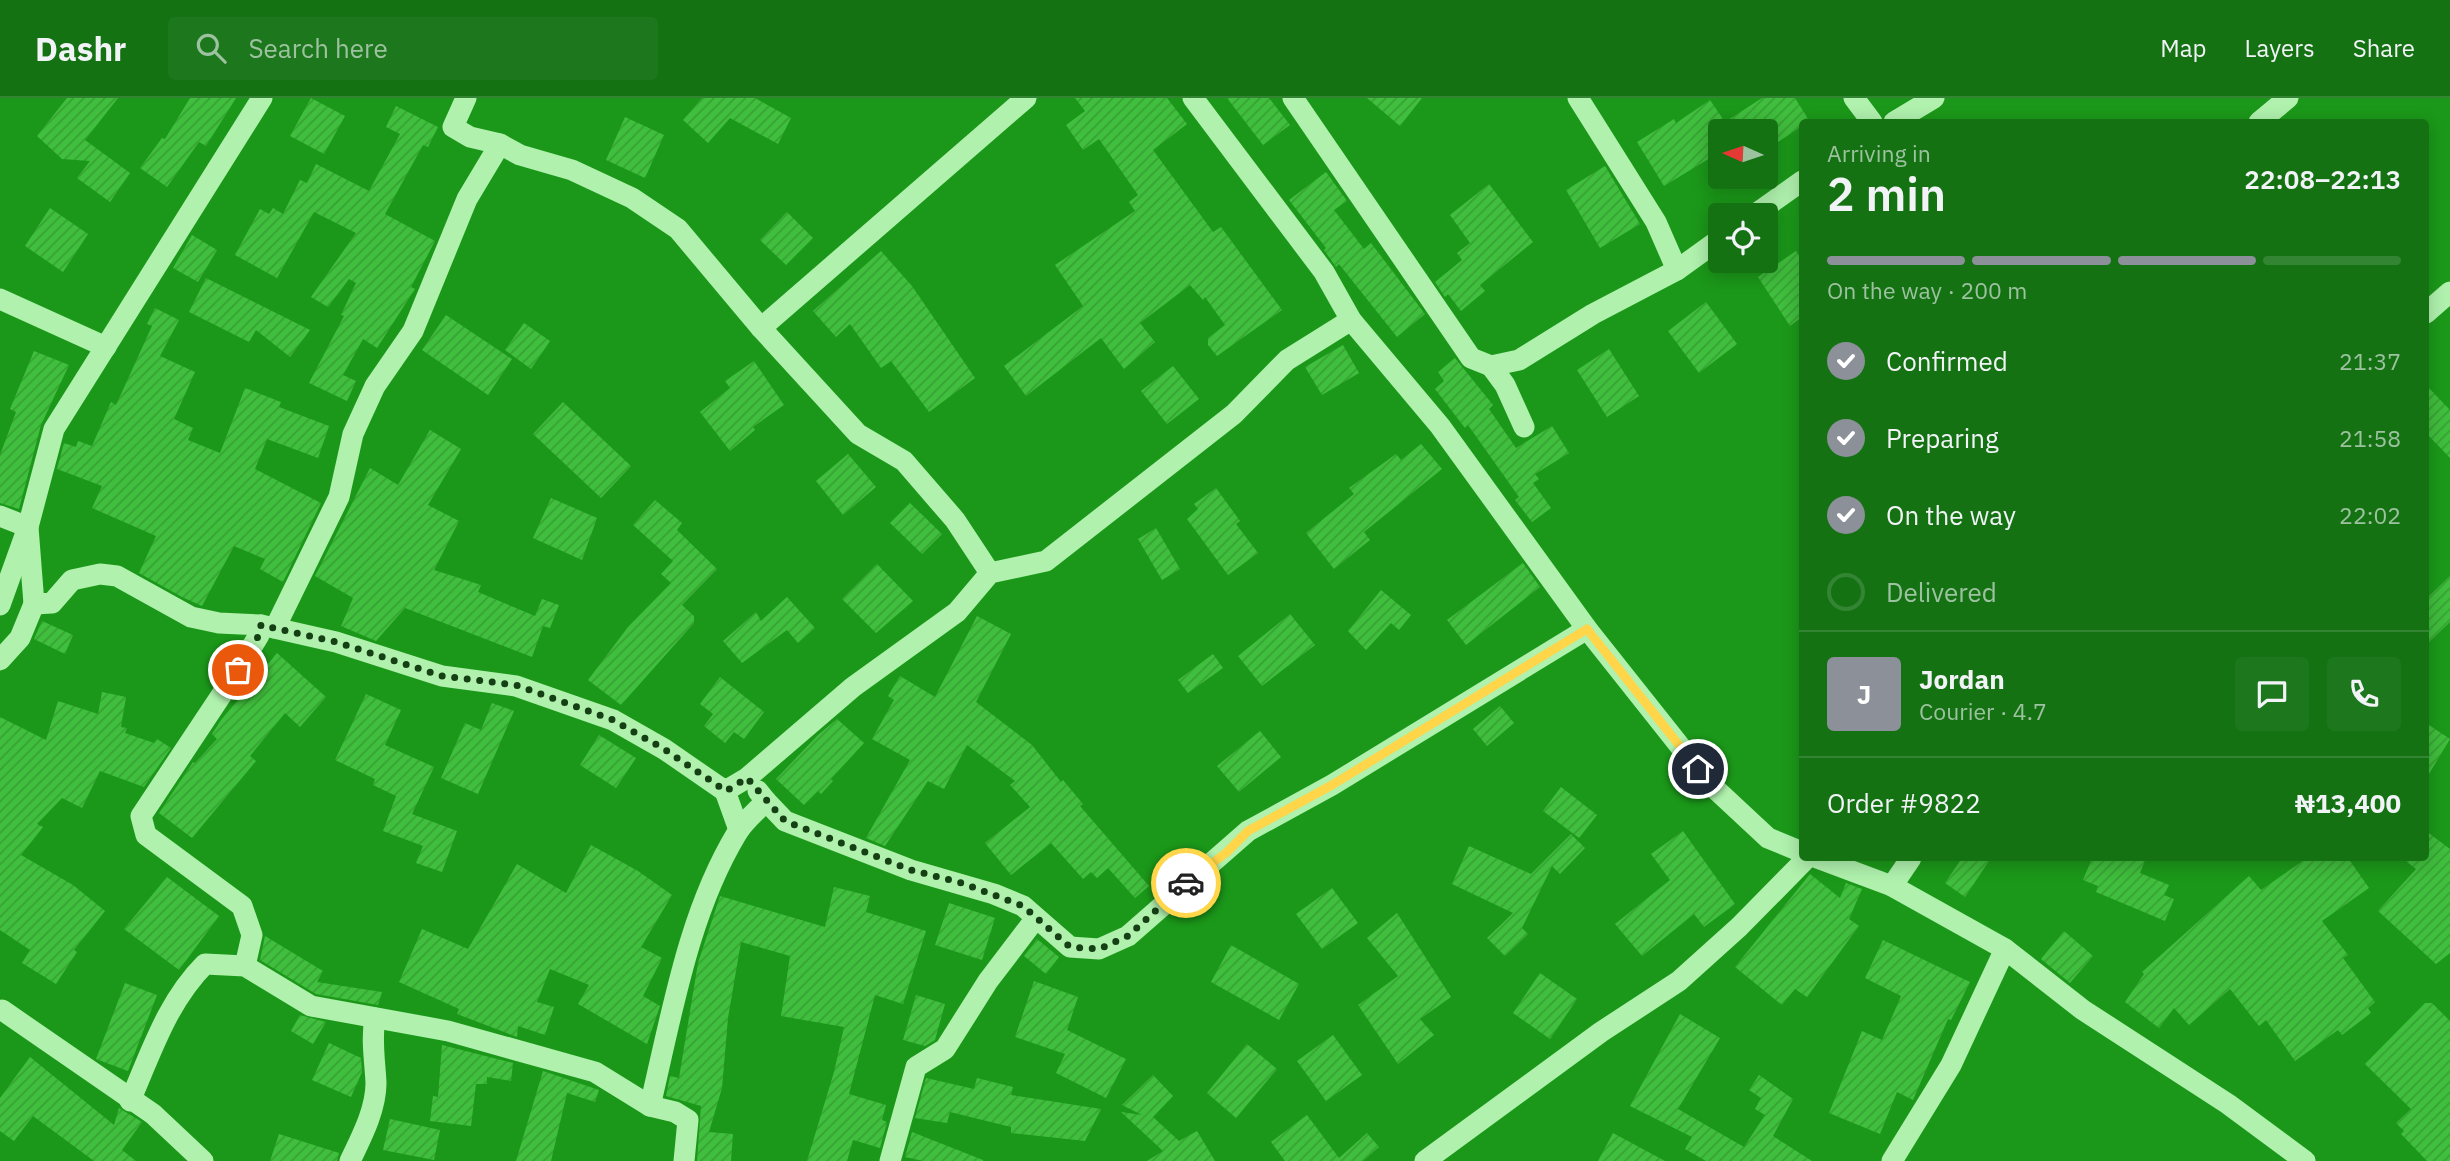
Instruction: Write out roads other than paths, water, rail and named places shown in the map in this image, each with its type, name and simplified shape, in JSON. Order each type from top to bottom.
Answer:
[{"type":"street","points":[[0,605],[28,527],[54,429],[139,289],[262,98]]},
{"type":"street","points":[[466,98],[453,127],[470,137],[500,144],[520,155],[572,170],[632,198],[678,229],[761,328],[858,434],[904,461],[955,520],[990,573]]},
{"type":"street","points":[[761,328],[1026,98]]},
{"type":"street","points":[[1193,98],[1324,271],[1350,320],[1440,426],[1587,629],[1710,785],[1768,838],[1799,851]]},
{"type":"street","points":[[1293,98],[1471,359],[1491,366],[1519,360],[1593,314],[1677,270],[1708,248]]},
{"type":"street","points":[[1578,98],[1656,222],[1677,270]]},
{"type":"street","points":[[1854,98],[1870,119]]},
{"type":"street","points":[[1899,119],[1934,98]]},
{"type":"street","points":[[2263,119],[2288,98]]},
{"type":"street","points":[[245,966],[252,935],[242,906],[146,835],[141,816],[259,635],[268,627],[339,497],[353,434],[375,386],[412,331],[467,199],[500,144]]},
{"type":"street","points":[[1771,203],[1799,183]]},
{"type":"street","points":[[2429,310],[2450,292]]},
{"type":"street","points":[[0,299],[106,347]]},
{"type":"street","points":[[726,791],[747,778],[788,740],[853,687],[957,612],[990,573],[1046,561],[1234,414],[1287,360],[1350,320]]},
{"type":"street","points":[[1491,366],[1505,385],[1524,427]]},
{"type":"street","points":[[0,516],[28,527]]},
{"type":"street","points":[[0,660],[20,638],[34,604],[28,527]]},
{"type":"street","points":[[34,604],[52,603],[72,580],[100,574],[125,579],[191,617],[219,623],[268,627],[336,642],[442,676],[516,685],[613,720],[664,749],[726,791],[739,830]]},
{"type":"street","points":[[747,778],[785,821],[911,870],[994,894],[1023,906],[1070,947],[1099,949],[1128,936],[1248,831],[1332,785],[1587,629]]},
{"type":"street","points":[[650,1106],[675,1001],[709,887],[739,830],[766,801]]},
{"type":"street","points":[[1425,1161],[1601,1032],[1679,981],[1739,927],[1804,861]]},
{"type":"street","points":[[1825,861],[1892,886],[2005,949],[2083,1010],[2228,1104],[2305,1161]]},
{"type":"street","points":[[1892,886],[1909,861]]},
{"type":"street","points":[[890,1161],[916,1067],[945,1049],[988,981],[1036,918]]},
{"type":"street","points":[[1892,1161],[1951,1065],[2005,949]]},
{"type":"street","points":[[130,1101],[163,1024],[190,979],[205,964],[245,966],[311,1006],[448,1031],[595,1072],[650,1106],[675,1112],[688,1120],[684,1161]]},
{"type":"street","points":[[2,1010],[130,1101],[153,1114],[202,1161]]},
{"type":"street","points":[[349,1161],[364,1133],[376,1087],[372,1036],[375,1018]]}]
